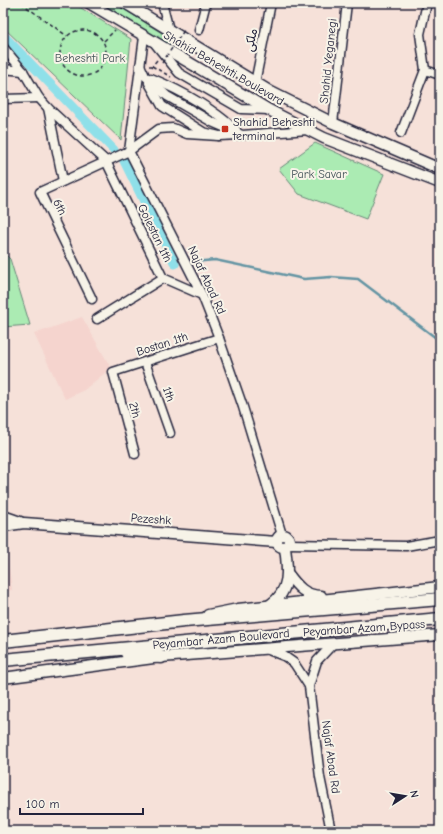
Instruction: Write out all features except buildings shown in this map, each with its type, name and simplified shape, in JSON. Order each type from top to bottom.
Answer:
[{"type":"highway","name":"Peyambar Azam Boulevard","points":[[3,641],[184,621],[440,599]]},
{"type":"highway","name":"Peyambar Azam Boulevard","points":[[3,660],[440,619]]},
{"type":"highway","points":[[100,650],[162,657]]},
{"type":"main road","name":"Shahid Beheshti Boulevard","points":[[89,3],[269,110],[324,138],[440,183]]},
{"type":"main road","name":"Shahid Beheshti Boulevard","points":[[125,3],[255,83],[333,123],[440,169]]},
{"type":"main road","name":"Pezeshk","points":[[3,516],[24,523]]},
{"type":"main road","name":"Pezeshk","points":[[3,526],[24,523],[283,542]]},
{"type":"main road","name":"Najaf Abad Rd","points":[[283,542],[288,574]]},
{"type":"main road","points":[[288,574],[296,584],[310,595],[341,597]]},
{"type":"main road","points":[[270,605],[282,592],[288,574]]},
{"type":"main road","name":"Peyambar Azam Boulevard","points":[[184,621],[226,611],[270,605],[440,587]]},
{"type":"main road","name":"Peyambar Azam Bypass","points":[[3,678],[162,657],[440,636]]},
{"type":"street","points":[[162,3],[169,30]]},
{"type":"street","points":[[199,30],[206,3]]},
{"type":"street","name":"ملکی","points":[[255,83],[271,3]]},
{"type":"street","name":"Shahid Yeganegi","points":[[333,123],[347,3]]},
{"type":"street","points":[[401,133],[426,70],[420,34],[427,3]]},
{"type":"street","points":[[129,151],[144,37]]},
{"type":"street","points":[[3,47],[23,71],[39,98],[106,162]]},
{"type":"street","points":[[140,64],[162,106],[203,132],[218,136]]},
{"type":"street","points":[[3,69],[23,71]]},
{"type":"street","points":[[426,70],[440,75]]},
{"type":"street","points":[[145,76],[172,87],[218,113],[242,135]]},
{"type":"street","points":[[3,99],[39,98]]},
{"type":"street","points":[[48,108],[63,181]]},
{"type":"street","name":"6th","points":[[92,299],[40,192],[129,151],[159,129],[173,128],[187,134],[218,136],[308,130]]},
{"type":"street","name":"Najaf Abad Rd","points":[[129,151],[202,295],[219,338],[243,407],[283,542]]},
{"type":"street","name":"Golestan 1th","points":[[106,162],[164,278],[202,295]]},
{"type":"street","points":[[97,319],[164,278]]},
{"type":"street","name":"Bostan 1th","points":[[113,372],[219,338]]},
{"type":"street","name":"1th","points":[[146,362],[170,433]]},
{"type":"street","name":"2th","points":[[113,372],[134,454]]},
{"type":"street","points":[[283,542],[406,546],[440,540]]},
{"type":"street","points":[[309,686],[317,661],[332,645]]},
{"type":"street","points":[[266,649],[284,656],[294,663],[309,686]]},
{"type":"street","name":"Najaf Abad Rd","points":[[309,686],[320,777],[330,831]]},
{"type":"path","points":[[20,3],[67,36]]},
{"type":"path","points":[[104,42],[116,29],[119,22]]},
{"type":"path","points":[[87,29],[94,32],[104,42],[107,48],[105,63],[95,74],[80,76],[67,70],[62,64],[60,49],[67,36],[73,32],[87,29]]},
{"type":"path","points":[[162,63],[185,29]]},
{"type":"path","points":[[152,66],[171,77]]},
{"type":"shaded area","points":[[82,317],[111,368],[84,390],[65,399],[34,334]]},
{"type":"shaded area","points":[[3,543],[6,544],[12,590],[3,592]]},
{"type":"green space","name":"Beheshti Park","points":[[3,3],[73,3],[131,39],[121,140],[3,27]]},
{"type":"green space","points":[[100,3],[114,3],[173,40],[169,46]]},
{"type":"green space","name":"Park Savar","points":[[315,143],[384,174],[366,219],[299,194],[279,169]]},
{"type":"green space","points":[[3,252],[10,259],[30,325],[3,327]]},
{"type":"waterway","points":[[3,35],[114,150]]},
{"type":"waterway","points":[[124,161],[175,264]]},
{"type":"waterway","points":[[193,262],[215,260],[304,279],[331,277],[358,279],[440,341]]},
{"type":"place","name":"Shahid Beheshti terminal","points":[[225,129]]}]
